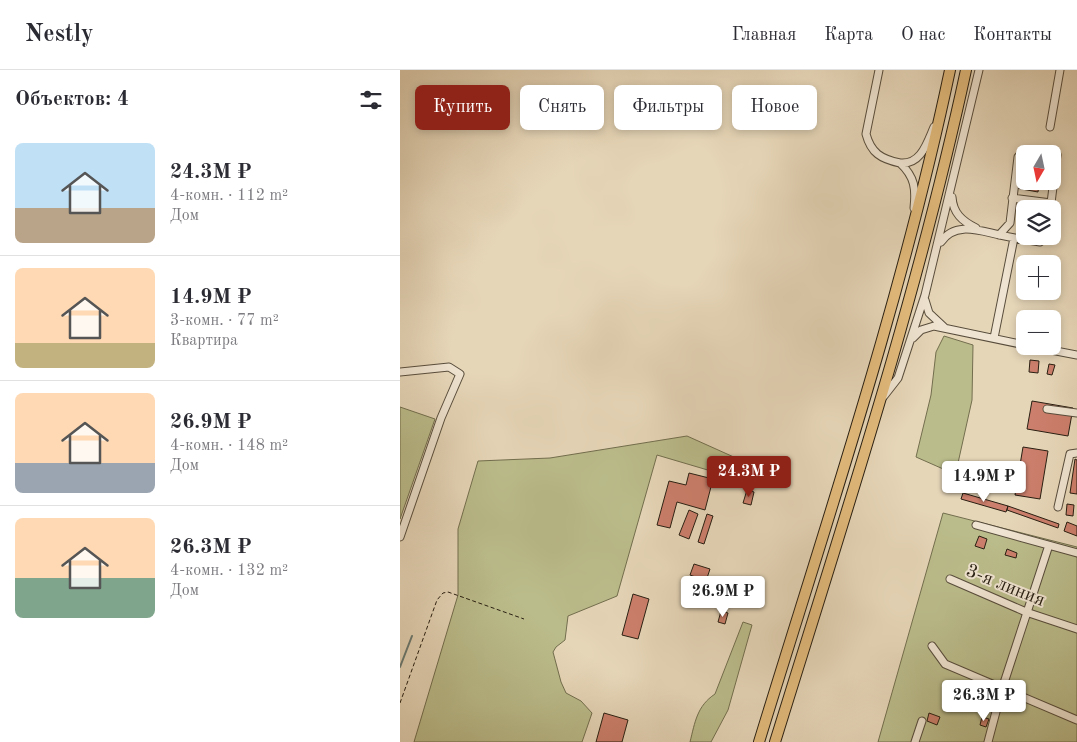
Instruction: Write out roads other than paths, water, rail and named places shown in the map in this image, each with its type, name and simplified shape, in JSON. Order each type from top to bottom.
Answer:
[{"type":"highway","points":[[759,742],[842,472],[910,240],[950,70]]},
{"type":"highway","points":[[775,742],[882,399],[932,217],[966,70]]},
{"type":"street","points":[[879,70],[866,134],[869,144],[875,153],[887,160],[900,163],[911,162],[920,156],[942,106]]},
{"type":"street","points":[[882,399],[898,378],[925,295],[979,70]]},
{"type":"street","points":[[1050,127],[1060,70]]},
{"type":"street","points":[[900,163],[911,175],[914,182],[915,191],[910,240]]},
{"type":"street","points":[[999,235],[1010,223],[1016,171]]},
{"type":"street","points":[[951,191],[952,205],[962,220],[980,231]]},
{"type":"street","points":[[1012,198],[1022,200]]},
{"type":"street","points":[[937,248],[945,235],[966,228],[1014,238],[994,338]]},
{"type":"street","points":[[925,295],[925,305],[929,313],[944,327]]},
{"type":"street","points":[[910,342],[921,330],[928,327],[944,327],[1016,343]]},
{"type":"street","points":[[1061,352],[1077,355]]},
{"type":"street","points":[[400,372],[449,367],[460,374],[441,418],[400,537]]},
{"type":"street","points":[[1047,409],[1077,413]]},
{"type":"street","points":[[1058,507],[1070,454],[1077,453]]},
{"type":"street","points":[[976,525],[1077,554]]},
{"type":"street","points":[[988,742],[1002,689],[1049,545]]},
{"type":"street","name":"3-я линия","points":[[950,579],[1026,612],[1077,629]]},
{"type":"street","points":[[932,646],[945,664],[1077,720]]},
{"type":"street","points":[[915,742],[922,721]]},
{"type":"waterway","points":[[400,667],[412,636]]}]
